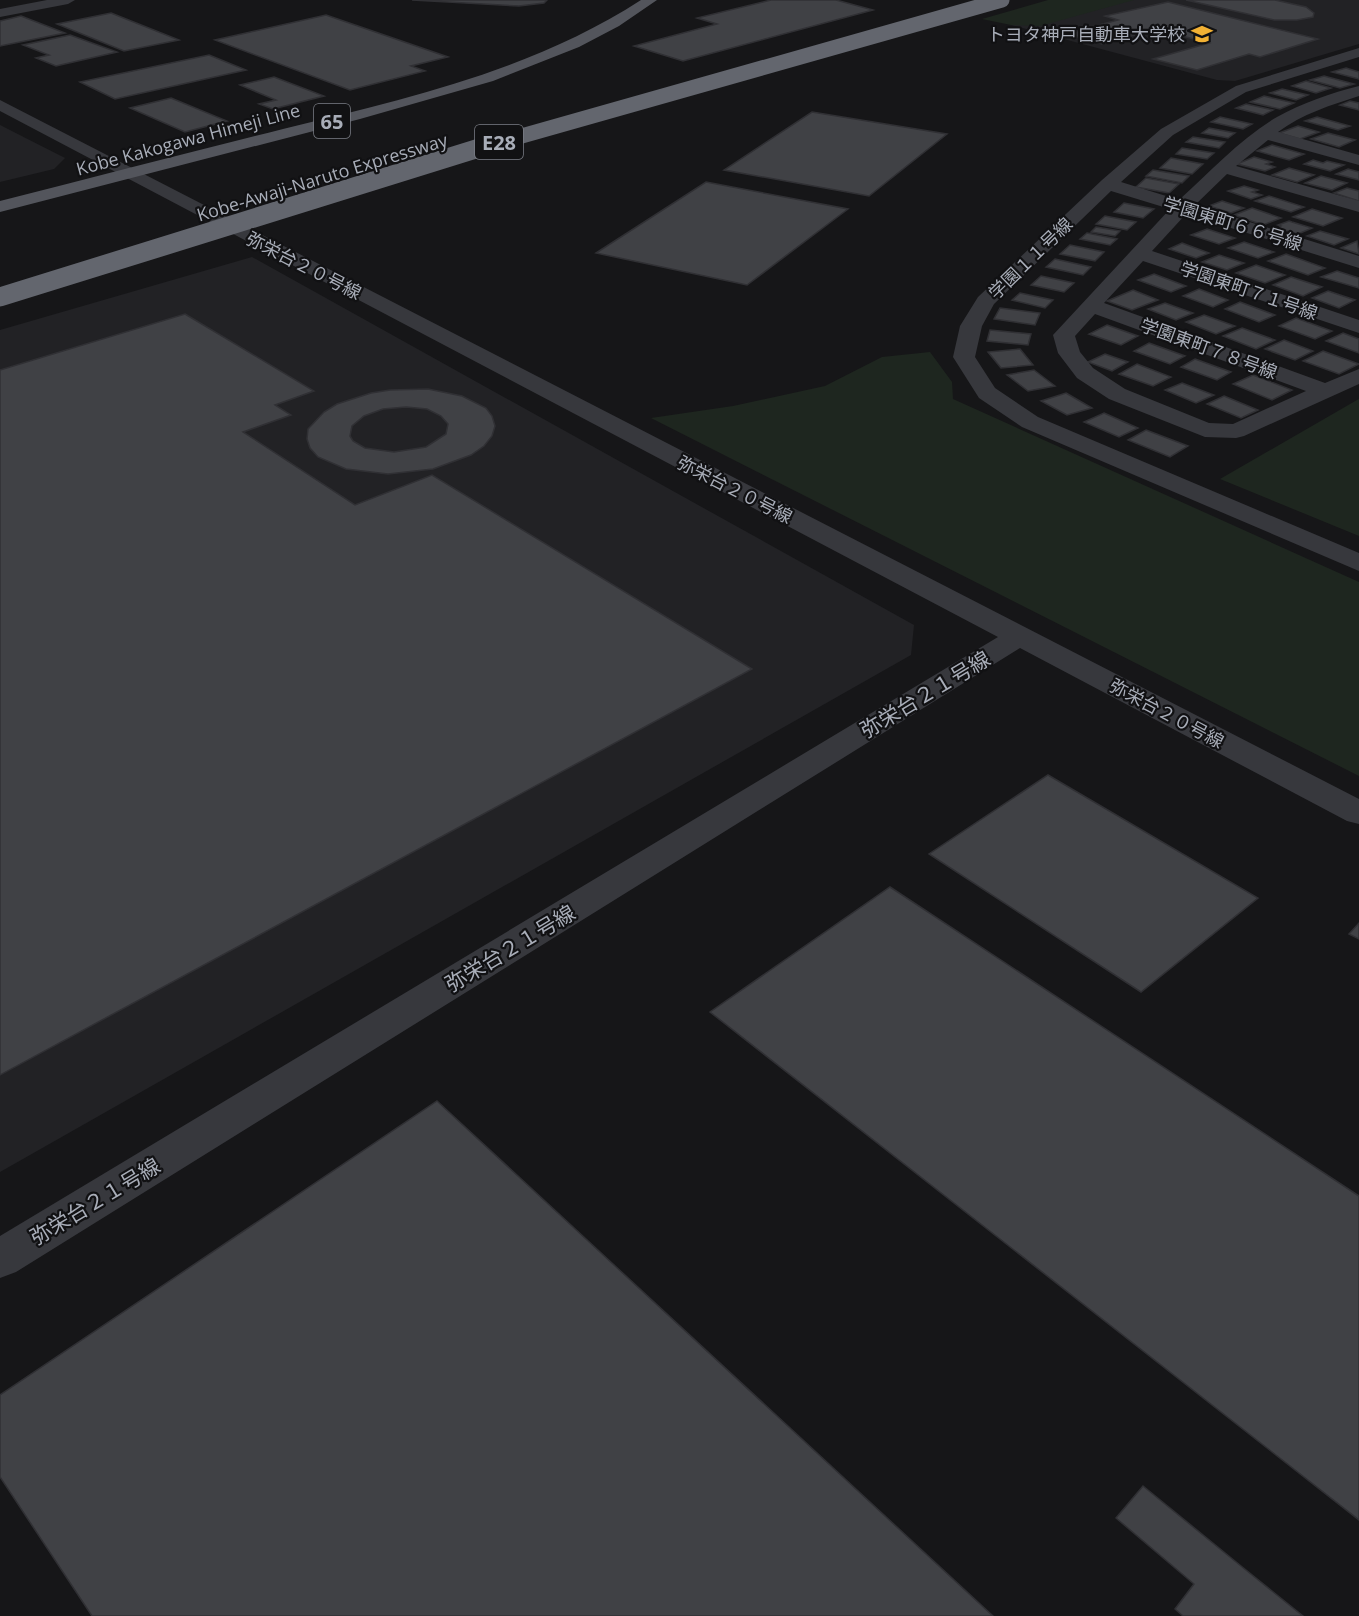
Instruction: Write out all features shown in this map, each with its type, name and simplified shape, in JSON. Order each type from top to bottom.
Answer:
[{"type":"highway","name":"Kobe-Awaji-Naruto Expressway","points":[[409,152],[953,0]]},
{"type":"highway","name":"Kobe-Awaji-Naruto Expressway","points":[[0,297],[516,137],[1002,0]]},
{"type":"highway","name":"Kobe-Awaji-Naruto Expressway","points":[[180,220],[226,206]]},
{"type":"main road","name":"Kobe Kakogawa Himeji Line","points":[[0,207],[121,170],[452,77],[566,36],[627,0]]},
{"type":"main road","name":"Kobe Kakogawa Himeji Line","points":[[0,193],[121,170],[375,110],[507,71],[612,26],[650,0]]},
{"type":"street","points":[[0,13],[68,0]]},
{"type":"street","name":"学園１１号線","points":[[1359,52],[1241,89],[1167,132],[1108,184],[985,301],[971,326],[964,357],[987,393],[1030,422],[1359,563]]},
{"type":"street","points":[[1359,91],[1315,105],[1282,121],[1241,152],[1182,207],[1064,335],[1070,353],[1085,373],[1117,394],[1205,429],[1236,431],[1359,376]]},
{"type":"street","name":"弥栄台２０号線","points":[[0,105],[1359,813]]},
{"type":"street","points":[[1315,105],[1348,113]]},
{"type":"street","points":[[1266,134],[1359,160]]},
{"type":"street","points":[[1224,168],[1359,207]]},
{"type":"street","name":"学園東町６６号線","points":[[1108,184],[1359,262]]},
{"type":"street","name":"学園東町７１号線","points":[[1140,253],[1359,327]]},
{"type":"street","name":"学園東町７８号線","points":[[1092,306],[1327,391]]},
{"type":"street","name":"弥栄台２１号線","points":[[0,1259],[1020,636]]},
{"type":"shaded area","points":[[1048,0],[1134,0],[1040,26],[1011,25],[982,19]]},
{"type":"shaded area","name":"トヨタ神戸自動車大学校","points":[[1112,0],[1359,0],[1359,44],[1235,81],[1217,80],[1011,25]]},
{"type":"shaded area","points":[[0,125],[65,158],[54,169],[0,182]]},
{"type":"shaded area","points":[[252,257],[914,625],[911,655],[0,1172],[0,330]]},
{"type":"shaded area","points":[[930,352],[952,382],[953,399],[1359,582],[1359,776],[651,418],[733,406],[825,386],[882,357]]},
{"type":"shaded area","points":[[1359,399],[1359,536],[1220,479],[1357,400]]},
{"type":"building","points":[[412,0],[547,0],[544,3],[519,6]]},
{"type":"building","points":[[771,0],[836,0],[873,10],[683,61],[634,46],[717,24],[697,18]]},
{"type":"building","points":[[1186,0],[1275,0],[1306,7],[1314,13],[1313,17],[1297,20],[1274,20]]},
{"type":"building","points":[[1168,2],[1318,39],[1260,57],[1249,54],[1197,70],[1153,59],[1209,43],[1156,29],[1102,44],[1065,34],[1118,20],[1105,16]]},
{"type":"building","points":[[111,13],[179,40],[124,51],[57,24]]},
{"type":"building","points":[[326,15],[448,57],[411,66],[425,71],[350,90],[215,40]]},
{"type":"building","points":[[21,16],[65,33],[0,46],[0,21]]},
{"type":"building","points":[[70,35],[117,52],[56,66],[36,58],[49,55],[23,45]]},
{"type":"building","points":[[209,55],[246,70],[115,99],[80,82]]},
{"type":"building","points":[[1346,68],[1359,72],[1359,79],[1332,72]]},
{"type":"building","points":[[1324,76],[1354,84],[1340,88],[1310,80]]},
{"type":"building","points":[[274,77],[324,96],[273,109],[259,104],[276,100],[240,85]]},
{"type":"building","points":[[1306,81],[1331,88],[1316,93],[1292,86]]},
{"type":"building","points":[[1282,89],[1308,95],[1296,100],[1270,93]]},
{"type":"building","points":[[1264,96],[1294,103],[1280,109],[1250,102]]},
{"type":"building","points":[[171,98],[227,121],[185,132],[130,108]]},
{"type":"building","points":[[1350,101],[1359,103],[1359,110],[1340,105]]},
{"type":"building","points":[[1246,104],[1273,110],[1263,115],[1236,108]]},
{"type":"building","points":[[812,112],[947,134],[869,196],[724,170]]},
{"type":"building","points":[[1220,117],[1252,124],[1243,129],[1211,122]]},
{"type":"building","points":[[1317,117],[1350,126],[1338,130],[1305,121]]},
{"type":"building","points":[[1298,126],[1319,132],[1300,139],[1279,133]]},
{"type":"building","points":[[1209,128],[1235,133],[1228,138],[1202,133]]},
{"type":"building","points":[[1328,133],[1355,140],[1339,147],[1311,139]]},
{"type":"building","points":[[1193,137],[1225,142],[1219,148],[1186,142]]},
{"type":"building","points":[[1272,145],[1304,154],[1289,160],[1257,151]]},
{"type":"building","points":[[1182,148],[1214,153],[1207,159],[1176,154]]},
{"type":"building","points":[[1254,157],[1272,162],[1266,164],[1275,167],[1265,171],[1237,164]]},
{"type":"building","points":[[1171,158],[1203,164],[1192,174],[1160,168]]},
{"type":"building","points":[[1313,160],[1344,165],[1330,171],[1304,164]]},
{"type":"building","points":[[1289,168],[1314,175],[1297,182],[1272,175]]},
{"type":"building","points":[[1348,169],[1359,172],[1359,180],[1336,174]]},
{"type":"building","points":[[1153,170],[1189,176],[1182,183],[1146,176]]},
{"type":"building","points":[[1321,176],[1347,183],[1332,190],[1305,183]]},
{"type":"building","points":[[1146,178],[1179,184],[1169,193],[1136,187]]},
{"type":"building","points":[[706,182],[848,209],[747,285],[596,253]]},
{"type":"building","points":[[1244,186],[1258,190],[1252,192],[1262,195],[1251,199],[1228,191]]},
{"type":"building","points":[[1347,188],[1359,191],[1359,201],[1334,193]]},
{"type":"building","points":[[1269,196],[1304,207],[1291,212],[1255,201]]},
{"type":"building","points":[[1222,201],[1244,208],[1231,213],[1209,206]]},
{"type":"building","points":[[1124,203],[1154,209],[1143,218],[1114,212]]},
{"type":"building","points":[[1252,208],[1281,218],[1263,225],[1234,215]]},
{"type":"building","points":[[1312,209],[1342,218],[1323,226],[1293,217]]},
{"type":"building","points":[[1105,216],[1136,222],[1127,230],[1096,224]]},
{"type":"building","points":[[1289,221],[1312,228],[1298,234],[1278,228],[1281,226],[1278,225]]},
{"type":"building","points":[[1096,227],[1120,231],[1115,236],[1091,232]]},
{"type":"building","points":[[1207,229],[1235,238],[1219,244],[1191,235]]},
{"type":"building","points":[[1320,231],[1348,239],[1334,245],[1307,236]]},
{"type":"building","points":[[1087,233],[1117,239],[1110,245],[1080,239]]},
{"type":"building","points":[[1357,241],[1359,254],[1341,248]]},
{"type":"building","points":[[1244,242],[1274,252],[1258,258],[1228,248]]},
{"type":"building","points":[[1182,243],[1209,253],[1196,258],[1169,249]]},
{"type":"building","points":[[1070,245],[1104,252],[1095,261],[1060,254]]},
{"type":"building","points":[[1286,254],[1325,268],[1308,275],[1268,261]]},
{"type":"building","points":[[1219,255],[1244,263],[1227,270],[1202,262]]},
{"type":"building","points":[[1055,259],[1091,267],[1083,275],[1046,267]]},
{"type":"building","points":[[1256,265],[1285,275],[1265,283],[1236,273]]},
{"type":"building","points":[[1337,271],[1359,278],[1359,288],[1321,277]]},
{"type":"building","points":[[1154,274],[1186,286],[1171,292],[1138,280]]},
{"type":"building","points":[[1041,276],[1074,283],[1064,292],[1031,285]]},
{"type":"building","points":[[1291,277],[1322,287],[1303,296],[1273,285]]},
{"type":"building","points":[[1199,289],[1228,300],[1213,307],[1183,296]]},
{"type":"building","points":[[1133,290],[1158,300],[1132,310],[1107,301]]},
{"type":"building","points":[[1328,291],[1355,300],[1339,308],[1312,298]]},
{"type":"building","points":[[1020,293],[1053,300],[1045,308],[1012,300]]},
{"type":"building","points":[[1240,302],[1275,315],[1259,322],[1225,309]]},
{"type":"building","points":[[1165,303],[1193,313],[1176,320],[1148,309]]},
{"type":"building","points":[[1000,308],[1040,313],[1035,325],[994,319]]},
{"type":"building","points":[[185,314],[314,391],[275,405],[291,415],[243,432],[355,505],[432,475],[752,669],[0,1075],[0,370]]},
{"type":"building","points":[[1204,315],[1235,326],[1216,334],[1186,322]]},
{"type":"building","points":[[1296,318],[1332,331],[1315,339],[1279,326]]},
{"type":"building","points":[[1107,325],[1138,336],[1121,345],[1089,334]]},
{"type":"building","points":[[1242,328],[1275,340],[1256,349],[1223,336]]},
{"type":"building","points":[[990,330],[1031,334],[1028,345],[987,341]]},
{"type":"building","points":[[1343,333],[1359,339],[1359,353],[1326,341]]},
{"type":"building","points":[[1284,340],[1313,351],[1295,360],[1265,349]]},
{"type":"building","points":[[1149,343],[1185,356],[1170,364],[1134,351]]},
{"type":"building","points":[[1020,349],[1033,365],[1001,368],[988,352]]},
{"type":"building","points":[[1323,351],[1359,364],[1339,374],[1303,361]]},
{"type":"building","points":[[1105,354],[1128,362],[1112,371],[1088,362]]},
{"type":"building","points":[[1195,359],[1231,372],[1217,380],[1181,367]]},
{"type":"building","points":[[1137,364],[1171,377],[1153,386],[1119,374]]},
{"type":"building","points":[[1034,370],[1055,386],[1028,391],[1007,375]]},
{"type":"building","points":[[1253,375],[1292,390],[1272,400],[1233,384]]},
{"type":"building","points":[[1182,383],[1214,395],[1196,403],[1165,390]]},
{"type":"building","points":[[428,389],[462,396],[486,408],[492,416],[495,426],[492,436],[484,446],[471,455],[433,469],[388,474],[346,469],[318,457],[310,448],[307,439],[308,429],[324,412],[337,404],[371,393]],"holes":[[[406,407],[427,409],[441,416],[448,424],[446,434],[426,447],[394,452],[365,448],[353,441],[350,436],[352,426],[364,416],[383,409]]]},
{"type":"building","points":[[1066,393],[1092,408],[1067,415],[1041,401]]},
{"type":"building","points":[[1224,396],[1258,410],[1241,418],[1207,404]]},
{"type":"building","points":[[1104,413],[1138,428],[1119,437],[1084,422]]},
{"type":"building","points":[[1146,430],[1188,446],[1170,457],[1128,440]]},
{"type":"building","points":[[1048,775],[1258,898],[1141,992],[929,854]]},
{"type":"building","points":[[890,887],[1359,1196],[1359,1520],[710,1012]]},
{"type":"building","points":[[1359,923],[1359,939],[1349,934]]},
{"type":"building","points":[[437,1101],[993,1616],[92,1616],[0,1477],[0,1395]]},
{"type":"building","points":[[1143,1486],[1303,1616],[1183,1616],[1175,1609],[1194,1584],[1116,1518]]},
{"type":"place","name":"トヨタ神戸自動車大学校","points":[[1202,34]]}]
